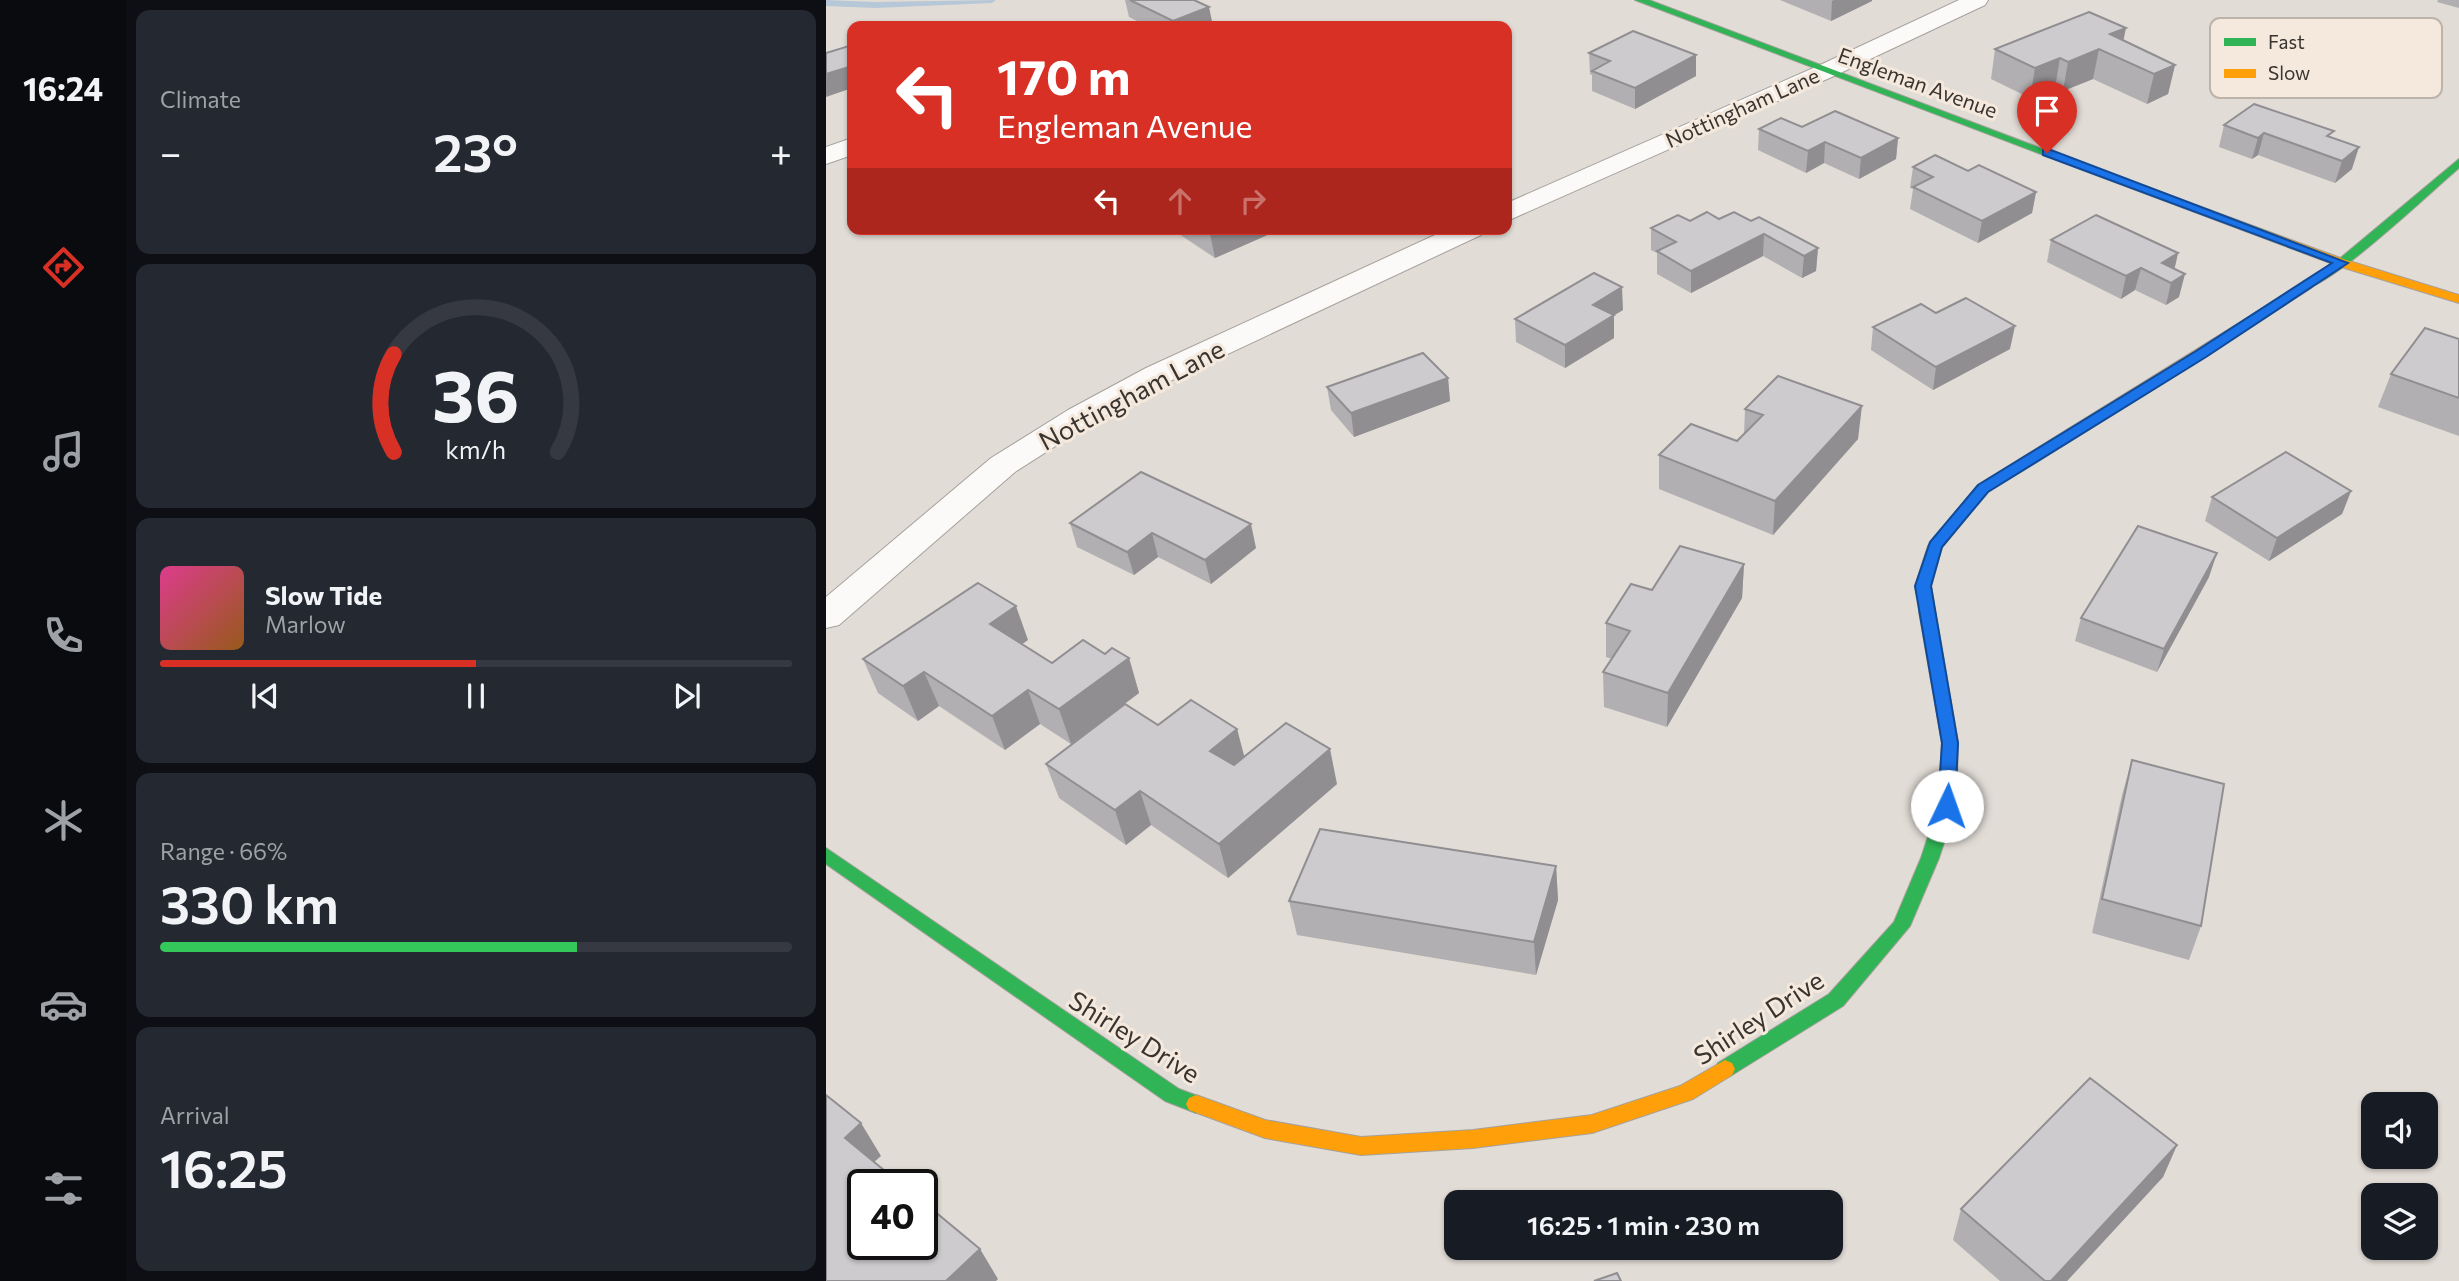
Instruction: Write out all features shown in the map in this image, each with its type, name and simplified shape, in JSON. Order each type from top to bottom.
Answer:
[{"type":"street","name":"Engleman Avenue","points":[[1640,0],[2342,263],[2459,299]]},
{"type":"street","name":"Nottingham Lane","points":[[1512,211],[1826,71],[1977,0]]},
{"type":"street","points":[[826,156],[847,148]]},
{"type":"street","name":"Shirley Drive","points":[[826,855],[1172,1094],[1265,1129],[1361,1146],[1474,1139],[1592,1125],[1686,1093],[1836,1000],[1901,926],[1930,858],[1947,806],[1950,743],[1923,586],[1935,546],[1983,488],[2201,354],[2342,263],[2459,162]]},
{"type":"street","name":"Nottingham Lane","points":[[826,616],[1003,465],[1079,417],[1157,374],[1458,235]]},
{"type":"building","points":[[1130,0],[1194,0],[1209,7],[1173,21]]},
{"type":"building","points":[[2089,12],[2126,28],[2110,34],[2175,65],[2154,74],[2099,49],[2068,62],[2060,58],[2035,68],[1995,49]]},
{"type":"building","points":[[1633,31],[1696,55],[1635,88],[1592,71],[1610,61],[1589,53]]},
{"type":"building","points":[[847,47],[847,68],[826,74],[826,53]]},
{"type":"building","points":[[2254,104],[2334,131],[2327,136],[2359,147],[2342,161],[2264,133],[2258,138],[2224,125]]},
{"type":"building","points":[[1835,111],[1898,138],[1861,158],[1825,142],[1808,151],[1759,129],[1781,118],[1802,127]]},
{"type":"building","points":[[1935,155],[1968,171],[1979,165],[2036,192],[1982,221],[1913,187],[1933,177],[1913,167]]},
{"type":"building","points":[[1707,212],[1719,219],[1734,212],[1751,221],[1759,217],[1818,248],[1804,256],[1764,234],[1691,271],[1657,251],[1676,242],[1651,228],[1678,215],[1690,221]]},
{"type":"building","points":[[2096,215],[2178,253],[2162,263],[2185,274],[2171,283],[2141,268],[2126,276],[2051,240]]},
{"type":"building","points":[[1594,273],[1622,287],[1593,305],[1614,315],[1565,345],[1515,319]]},
{"type":"building","points":[[1966,298],[2015,326],[1936,367],[1873,327],[1921,304],[1936,313]]},
{"type":"building","points":[[2425,328],[2459,339],[2459,398],[2391,374]]},
{"type":"building","points":[[1423,353],[1448,378],[1351,413],[1327,387]]},
{"type":"building","points":[[1778,376],[1862,406],[1775,501],[1659,455],[1691,424],[1737,441],[1763,415],[1745,409]]},
{"type":"building","points":[[2286,452],[2351,491],[2277,538],[2212,497]]},
{"type":"building","points":[[1141,472],[1251,524],[1205,560],[1152,533],[1127,552],[1070,523]]},
{"type":"building","points":[[2138,526],[2217,553],[2164,649],[2081,618]]},
{"type":"building","points":[[1680,546],[1744,564],[1668,693],[1603,672],[1630,631],[1606,623],[1631,584],[1652,590]]},
{"type":"building","points":[[978,583],[1016,606],[990,624],[1052,663],[1083,640],[1105,654],[1112,648],[1129,658],[1059,709],[1028,690],[992,716],[924,672],[903,686],[863,659]]},
{"type":"building","points":[[1191,700],[1237,729],[1210,751],[1234,765],[1286,723],[1330,749],[1219,844],[1140,791],[1115,810],[1046,764],[1125,704],[1158,725]]},
{"type":"building","points":[[2132,760],[2224,784],[2201,926],[2102,899]]},
{"type":"building","points":[[1320,829],[1556,866],[1534,942],[1289,901]]},
{"type":"building","points":[[2090,1078],[2177,1145],[2051,1281],[2045,1281],[1961,1209]]},
{"type":"building","points":[[826,1095],[861,1123],[845,1138],[883,1169],[847,1169],[847,1260],[938,1260],[938,1214],[980,1249],[946,1281],[826,1281]]},
{"type":"building","points":[[1617,1273],[1621,1281],[1594,1281]]},
{"type":"waterway","points":[[826,3],[875,5],[992,0]]},
{"type":"traffic: fast","points":[[1640,0],[2087,168]]},
{"type":"traffic: fast","points":[[2307,285],[2342,263],[2459,162]]},
{"type":"traffic: fast","points":[[1725,1069],[1836,1000],[1901,926],[1930,858],[1947,806],[1950,743],[1927,611]]},
{"type":"traffic: fast","points":[[826,855],[1172,1095],[1196,1104]]},
{"type":"traffic: slow","points":[[2087,168],[2342,263],[2459,299]]},
{"type":"traffic: slow","points":[[1927,611],[1923,586],[1935,546],[1983,488],[2307,285]]},
{"type":"traffic: slow","points":[[1196,1104],[1265,1129],[1361,1146],[1473,1139],[1592,1124],[1686,1093],[1725,1069]]},
{"type":"route","points":[[1947,806],[1950,743],[1923,586],[1935,546],[1983,488],[2201,354],[2342,263],[2047,153]]}]
